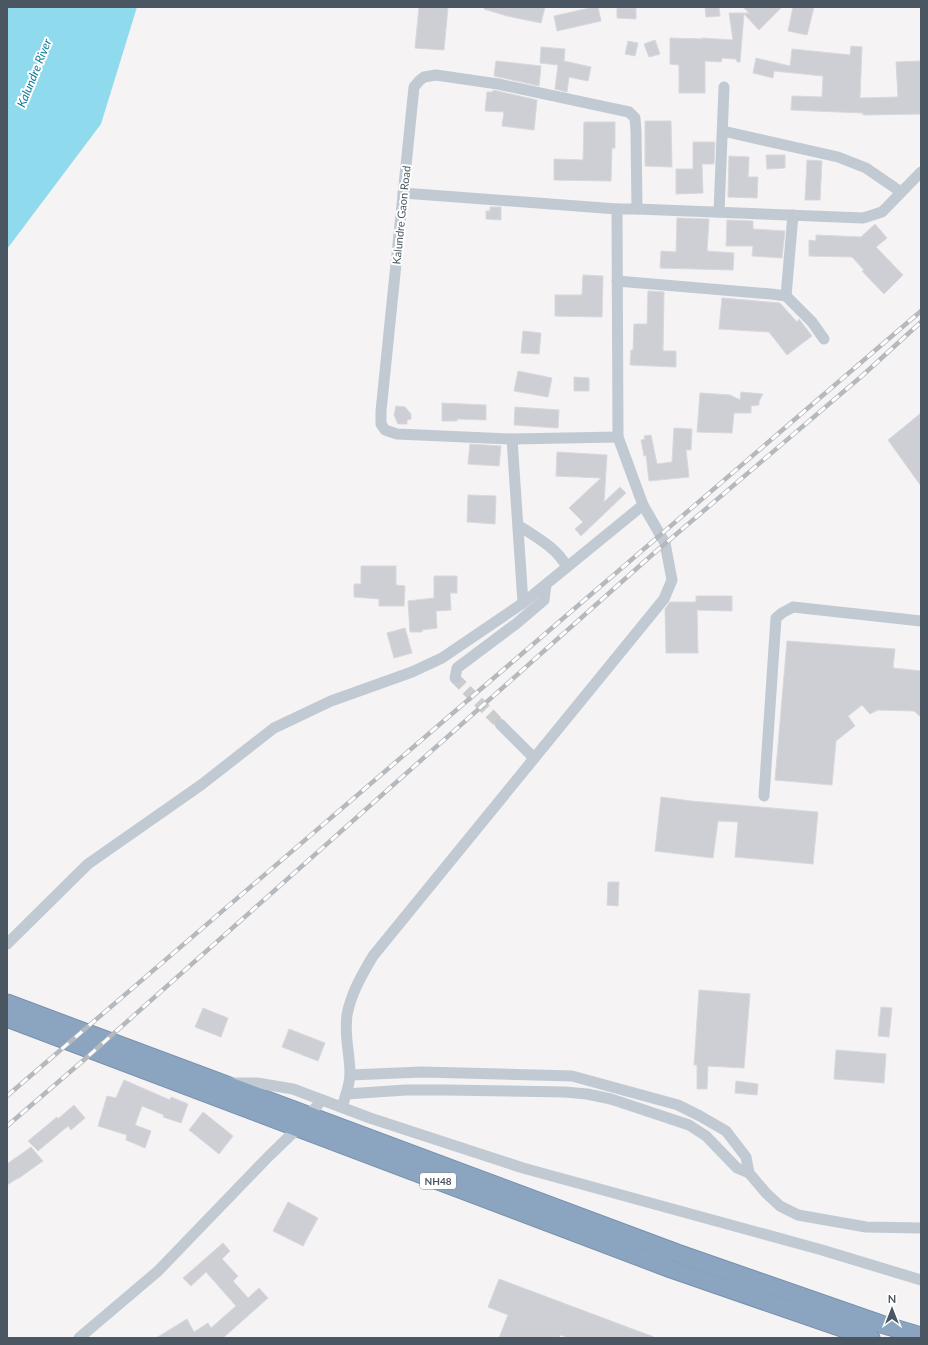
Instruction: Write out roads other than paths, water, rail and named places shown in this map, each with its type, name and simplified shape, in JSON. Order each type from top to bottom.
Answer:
[{"type":"highway","name":"NH48","points":[[7,1003],[221,1083],[303,1122],[389,1145],[677,1253],[881,1324],[921,1336]]},
{"type":"highway","name":"NH48","points":[[7,1018],[303,1122],[671,1269],[871,1338]]},
{"type":"street","name":"Kalundre Gaon Road","points":[[618,437],[512,439],[397,434],[385,430],[381,424],[380,411],[414,87],[418,81],[424,77],[436,75],[498,84],[629,112],[635,118],[637,209]]},
{"type":"street","points":[[719,212],[724,87]]},
{"type":"street","points":[[723,131],[838,157],[866,168],[901,192]]},
{"type":"street","points":[[403,193],[617,209],[863,218],[882,212],[921,172]]},
{"type":"street","points":[[342,1107],[350,1074],[346,1040],[347,1016],[350,1000],[373,956],[664,599],[672,580],[665,543],[644,505],[618,437],[617,209]]},
{"type":"street","points":[[786,296],[792,215]]},
{"type":"street","points":[[617,281],[786,296],[812,322],[824,339]]},
{"type":"street","points":[[512,439],[523,603]]},
{"type":"street","points":[[7,944],[88,864],[201,785],[274,728],[331,701],[412,672],[442,658],[523,603],[644,505]]},
{"type":"street","points":[[518,525],[553,548],[562,558],[567,567]]},
{"type":"street","points":[[455,678],[457,668],[517,623],[544,600],[546,585]]},
{"type":"street","points":[[764,796],[776,618],[782,612],[792,607],[921,621]]},
{"type":"street","points":[[500,724],[534,758]]},
{"type":"street","points":[[350,1074],[422,1072],[572,1076],[678,1105],[700,1116],[726,1131],[746,1157],[749,1173]]},
{"type":"street","points":[[221,1083],[257,1083],[293,1089],[395,1127],[522,1168],[822,1250],[921,1280]]},
{"type":"street","points":[[346,1094],[406,1090],[565,1092],[587,1094],[611,1099],[689,1125],[706,1136],[737,1168],[749,1173],[766,1193],[780,1206],[798,1215],[866,1227],[921,1228]]},
{"type":"street","points":[[79,1338],[158,1271],[303,1122],[322,1100]]},
{"type":"street","points":[[389,1145],[395,1127]]},
{"type":"water","name":"Kalundre River","points":[[7,7],[137,7],[101,124],[7,249]]},
{"type":"tunnel","points":[[455,678],[500,724]]},
{"type":"railway","points":[[7,1096],[921,311]]},
{"type":"railway","points":[[7,1126],[85,1059],[653,554],[863,375],[921,322]]}]
